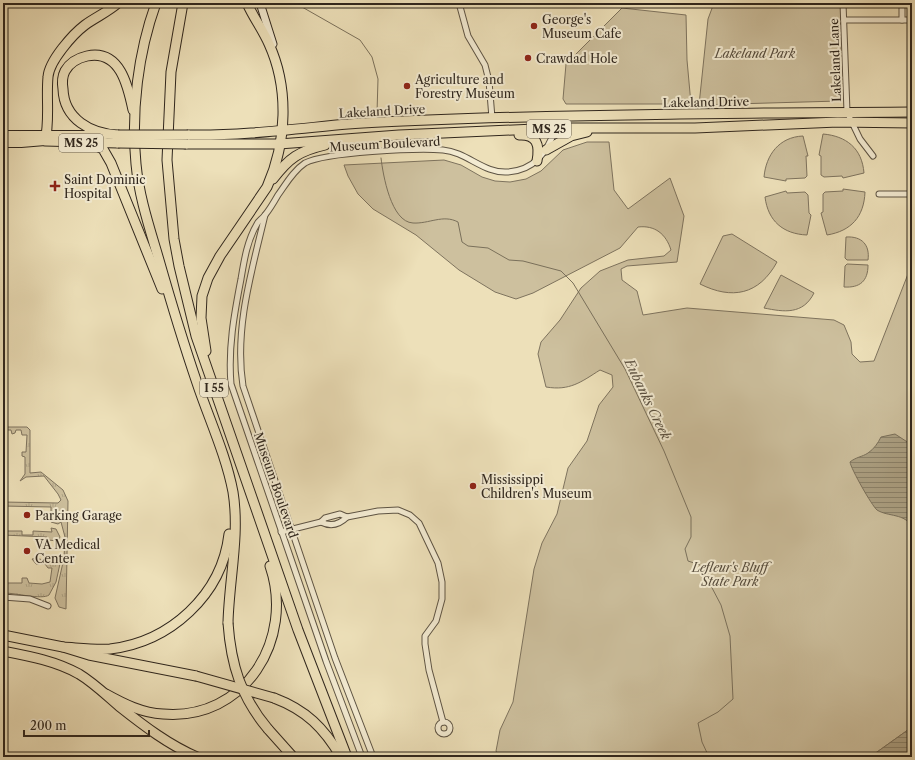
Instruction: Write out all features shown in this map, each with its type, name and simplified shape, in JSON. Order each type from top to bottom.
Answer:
[{"type":"highway","points":[[45,138],[48,75],[61,50],[85,25],[99,18],[118,3]]},
{"type":"highway","name":"I 55","points":[[156,3],[149,23],[140,64],[135,118],[136,163],[140,189],[183,343],[226,464],[234,506],[234,539],[228,623],[232,654],[240,684],[254,713],[293,757]]},
{"type":"highway","name":"I 55","points":[[183,3],[171,72],[167,160],[179,266],[196,336],[298,630],[347,757]]},
{"type":"highway","points":[[247,3],[269,43],[279,70],[284,115],[283,132],[268,187]]},
{"type":"highway","points":[[107,135],[87,128],[79,123],[71,115],[66,105],[63,94],[62,80],[69,67],[80,58],[102,56],[111,60],[119,68],[125,78],[135,118]]},
{"type":"highway","points":[[763,112],[763,125]]},
{"type":"highway","name":"Lakeland Drive","points":[[187,140],[283,132],[349,124],[558,115],[694,115],[763,112],[912,112]]},
{"type":"highway","points":[[284,115],[287,120],[296,125],[349,124]]},
{"type":"highway","points":[[556,128],[558,115]]},
{"type":"highway","points":[[694,115],[695,128]]},
{"type":"highway","points":[[492,118],[495,131],[502,136],[524,135],[535,139],[539,147],[537,161]]},
{"type":"highway","name":"Lakeland Drive","points":[[45,138],[92,143],[118,139],[280,144],[357,138],[556,128],[695,128],[853,122],[912,123]]},
{"type":"highway","points":[[546,150],[571,136],[586,133],[591,129]]},
{"type":"highway","name":"Lakeland Drive","points":[[107,135],[118,139]]},
{"type":"highway","points":[[212,382],[201,318],[202,296],[208,278],[220,256],[284,164],[295,155],[313,148],[357,138]]},
{"type":"highway","points":[[92,143],[103,149],[111,163],[183,343]]},
{"type":"highway","points":[[106,694],[138,710],[163,714],[188,713],[210,707],[237,691],[258,671],[269,649],[276,625],[277,600],[272,574],[194,345],[184,304],[179,266]]},
{"type":"highway","points":[[64,647],[109,649],[137,643],[149,638],[171,627],[191,611],[213,583],[224,558],[228,543],[230,510],[225,482],[210,435],[205,406]]},
{"type":"highway","points":[[3,634],[64,647],[89,655],[196,676],[274,698],[299,710],[311,719],[323,730],[341,757]]},
{"type":"highway","points":[[3,651],[37,658],[59,665],[81,675],[161,738],[197,757]]},
{"type":"main road","name":"Lakeland Drive","points":[[3,135],[20,139]]},
{"type":"main road","name":"Lakeland Drive","points":[[3,143],[20,139],[107,135]]},
{"type":"street","points":[[85,25],[111,3]]},
{"type":"street","points":[[260,3],[279,70]]},
{"type":"street","points":[[459,3],[468,36],[485,65],[489,81],[492,118]]},
{"type":"street","name":"Lakeland Lane","points":[[843,3],[847,112],[860,139],[873,156]]},
{"type":"street","points":[[902,3],[902,20]]},
{"type":"street","points":[[844,20],[912,20]]},
{"type":"street","name":"Museum Boulevard","points":[[362,757],[342,706],[231,384],[230,347],[246,253],[257,223],[265,215],[293,174],[305,163],[315,159],[363,153],[444,150],[470,158],[491,169],[507,172],[519,170],[537,161],[546,150],[556,128]]},
{"type":"street","points":[[879,194],[912,194]]},
{"type":"street","name":"Museum Boulevard","points":[[265,215],[258,240],[243,325],[240,351],[240,368],[243,386],[338,665],[373,757]]},
{"type":"street","points":[[233,324],[243,325]]},
{"type":"street","points":[[242,416],[251,413]]},
{"type":"street","points":[[321,522],[328,525],[341,523],[347,517],[378,511],[398,510],[410,515],[419,523],[438,563],[442,582],[442,600],[436,620],[425,636],[425,644],[429,670],[443,722]]},
{"type":"street","points":[[281,532],[321,522],[325,518],[340,514],[347,517]]},
{"type":"street","points":[[3,597],[30,599],[48,606]]},
{"type":"green space","name":"Lakeland Park","points":[[714,3],[841,3],[839,101],[699,105],[708,19]]},
{"type":"green space","points":[[622,8],[686,15],[687,60],[691,104],[566,104],[563,99],[566,64]]},
{"type":"green space","points":[[823,134],[839,137],[851,145],[860,157],[863,164],[864,173],[843,178],[842,176],[824,177],[821,175],[821,156],[819,155]]},
{"type":"green space","points":[[803,136],[808,156],[806,156],[807,176],[805,178],[786,179],[786,181],[764,177],[768,161],[775,149],[787,140]]},
{"type":"green space","name":"Lefleur's Bluff State Park","points":[[587,142],[609,142],[614,190],[628,209],[670,178],[684,216],[677,262],[627,266],[621,269],[622,280],[637,291],[643,315],[687,308],[834,320],[844,325],[851,342],[852,354],[860,362],[874,361],[908,274],[912,274],[912,727],[870,757],[499,757],[496,751],[500,730],[513,702],[534,569],[542,543],[557,514],[568,468],[587,441],[599,405],[613,387],[612,375],[600,370],[581,382],[569,387],[546,387],[538,354],[541,342],[560,320],[581,288],[600,271],[628,260],[664,256],[671,250],[663,235],[655,229],[638,227],[620,248],[533,293],[516,299],[495,292],[459,270],[416,235],[373,209],[358,194],[344,165],[444,160],[461,165],[482,177],[495,181],[510,182],[526,179],[541,171],[563,150]]},
{"type":"green space","points":[[843,189],[865,192],[862,209],[859,216],[849,226],[843,230],[827,235],[821,213],[823,212],[823,194],[825,192],[843,191]]},
{"type":"green space","points":[[786,191],[787,193],[805,192],[808,195],[809,213],[811,215],[807,235],[798,234],[784,229],[778,225],[769,213],[765,197]]},
{"type":"green space","points":[[732,234],[777,262],[770,273],[762,282],[753,288],[734,293],[723,292],[700,284],[723,236]]},
{"type":"green space","points":[[846,237],[856,238],[864,242],[868,250],[868,260],[847,260],[845,258]]},
{"type":"green space","points":[[847,264],[868,265],[868,271],[865,279],[859,285],[844,287],[845,266]]},
{"type":"green space","points":[[781,275],[814,293],[810,300],[799,308],[792,310],[786,311],[764,308]]},
{"type":"green space","points":[[3,427],[27,427],[30,430],[30,473],[41,472],[63,490],[68,501],[66,609],[59,607],[55,598],[64,558],[65,537],[61,522],[58,524],[51,522],[51,507],[3,506],[3,502],[58,503],[61,500],[44,476],[26,477],[20,481],[25,474],[25,457],[22,456],[22,452],[26,452],[27,435],[22,435],[21,430],[16,430],[15,433],[12,434],[11,430],[3,430]]},
{"type":"green space","points":[[51,528],[56,529],[60,537],[58,541],[48,540],[47,537],[3,535],[3,531],[22,531],[22,535],[33,535],[33,531],[52,532]]},
{"type":"green space","points":[[32,559],[55,563],[56,559],[61,559],[56,582],[49,595],[35,597],[4,593],[3,580],[4,583],[22,583],[22,578],[27,578],[29,583],[42,584],[50,582],[52,568],[48,568],[45,564],[36,564]]},
{"type":"shaded area","points":[[895,434],[912,445],[912,527],[905,519],[901,517],[877,510],[862,487],[850,462],[870,451],[876,446],[881,437]]},
{"type":"shaded area","points":[[912,727],[912,757],[870,757]]},
{"type":"waterway","name":"Eubanks Creek","points":[[295,3],[360,40],[372,57],[378,79],[377,113]]},
{"type":"waterway","name":"Eubanks Creek","points":[[381,158],[386,186],[394,206],[399,215],[405,221],[419,223],[441,219],[452,220],[458,222],[462,242],[468,246],[488,248],[509,260],[523,261],[561,271],[573,283],[625,369],[664,451],[691,517],[691,537],[685,549],[688,561],[700,565],[721,605],[730,636],[733,699],[718,712],[698,723],[702,742],[709,757]]},
{"type":"place","name":"George's Museum Cafe","points":[[534,26]]},
{"type":"place","name":"Crawdad Hole","points":[[528,58]]},
{"type":"place","name":"Agriculture and Forestry Museum","points":[[407,86]]},
{"type":"place","name":"Saint Dominic Hospital","points":[[55,186]]},
{"type":"place","name":"Mississippi Children's Museum","points":[[473,486]]},
{"type":"place","name":"Parking Garage","points":[[27,515]]},
{"type":"place","name":"VA Medical Center","points":[[27,551]]}]
